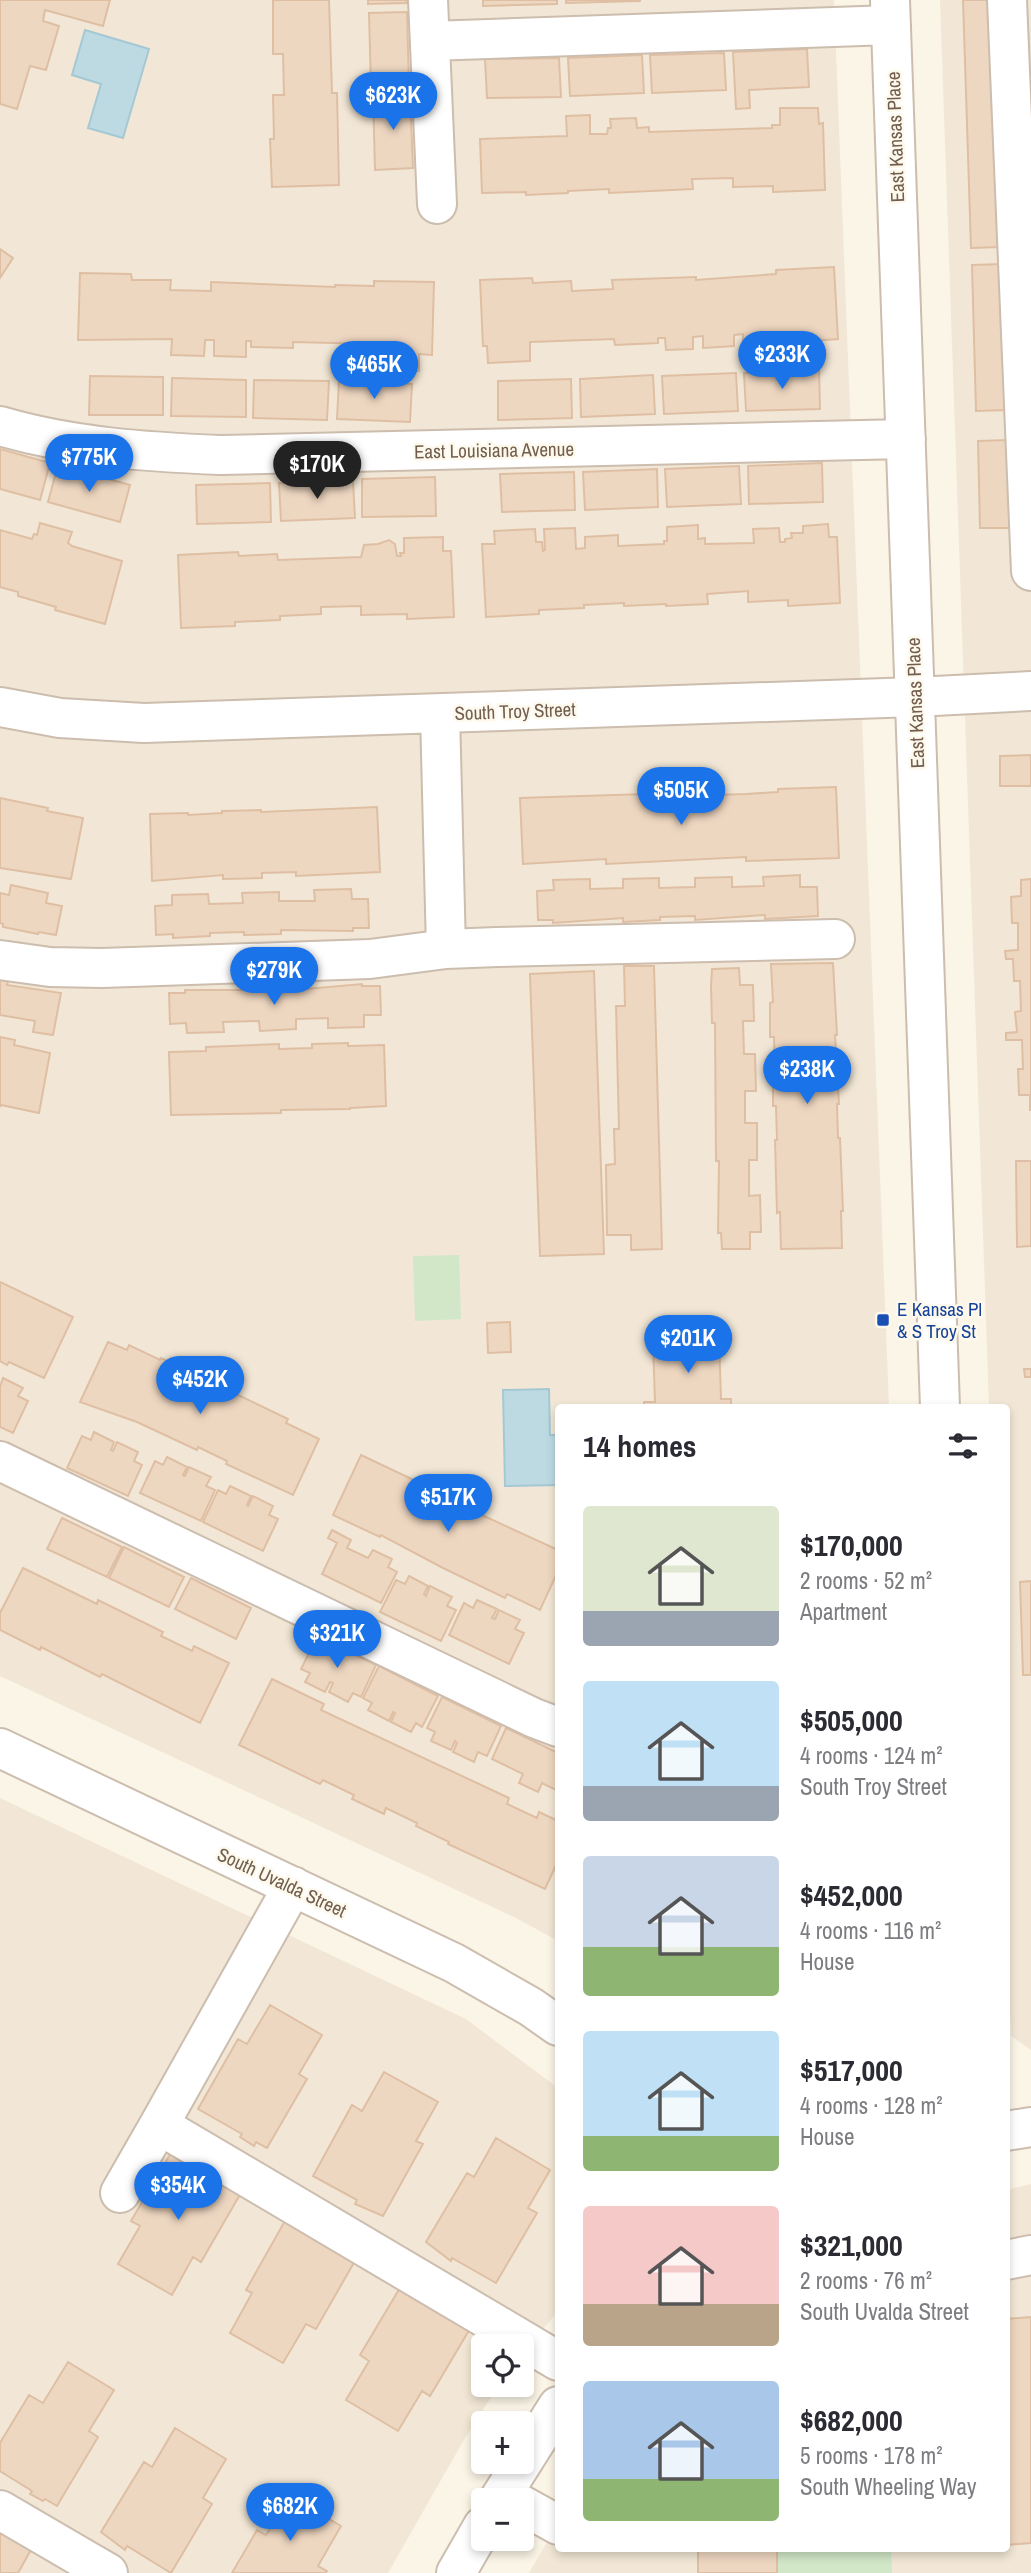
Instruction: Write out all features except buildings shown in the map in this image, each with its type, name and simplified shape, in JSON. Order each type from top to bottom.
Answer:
[{"type":"street","points":[[428,0],[437,204]]},
{"type":"street","points":[[1007,0],[1031,570]]},
{"type":"street","points":[[430,41],[890,12]]},
{"type":"street","name":"East Kansas Place","points":[[890,12],[940,1404]]},
{"type":"street","name":"East Louisiana Avenue","points":[[0,426],[73,443],[167,453],[221,455],[906,439]]},
{"type":"street","name":"South Troy Street","points":[[0,707],[60,718],[144,723],[1031,691]]},
{"type":"street","points":[[440,714],[446,949]]},
{"type":"street","points":[[0,960],[50,967],[102,968],[370,959],[446,949],[835,939]]},
{"type":"street","points":[[0,1461],[555,1726]]},
{"type":"street","name":"South Uvalda Street","points":[[0,1748],[466,1969],[555,2024]]},
{"type":"street","points":[[120,2193],[293,1886]]},
{"type":"street","points":[[159,2125],[555,2359]]},
{"type":"street","points":[[1010,2130],[1031,2127]]},
{"type":"street","points":[[1010,2259],[1031,2255]]},
{"type":"street","points":[[513,2488],[555,2412]]},
{"type":"street","points":[[0,2510],[108,2573]]},
{"type":"street","points":[[534,2516],[555,2524]]},
{"type":"street","points":[[456,2573],[472,2551]]},
{"type":"shaded area","points":[[0,0],[834,0],[889,1404],[555,1404],[555,1939],[516,1918],[0,1676]]},
{"type":"shaded area","points":[[940,0],[1031,0],[1031,2050],[1011,2036],[1010,2008],[1010,1404],[989,1404]]},
{"type":"shaded area","points":[[0,1798],[466,2019],[555,2086],[555,2315],[534,2340],[534,2334],[471,2334],[471,2397],[491,2397],[482,2411],[471,2411],[471,2429],[388,2573],[0,2573]]},
{"type":"shaded area","points":[[1031,2184],[1031,2573],[529,2573],[555,2528],[555,2552],[1010,2552],[1010,2189]]},
{"type":"green space","points":[[459,1255],[461,1319],[415,1321],[413,1256]]},
{"type":"green space","points":[[777,2552],[891,2552],[892,2573],[777,2573]]},
{"type":"water","points":[[85,30],[149,49],[123,138],[88,128],[101,84],[72,75]]},
{"type":"water","points":[[549,1389],[550,1435],[555,1435],[555,1485],[505,1486],[503,1390]]},
{"type":"place","name":"E Kansas Pl & S Troy St","points":[[883,1320]]}]
